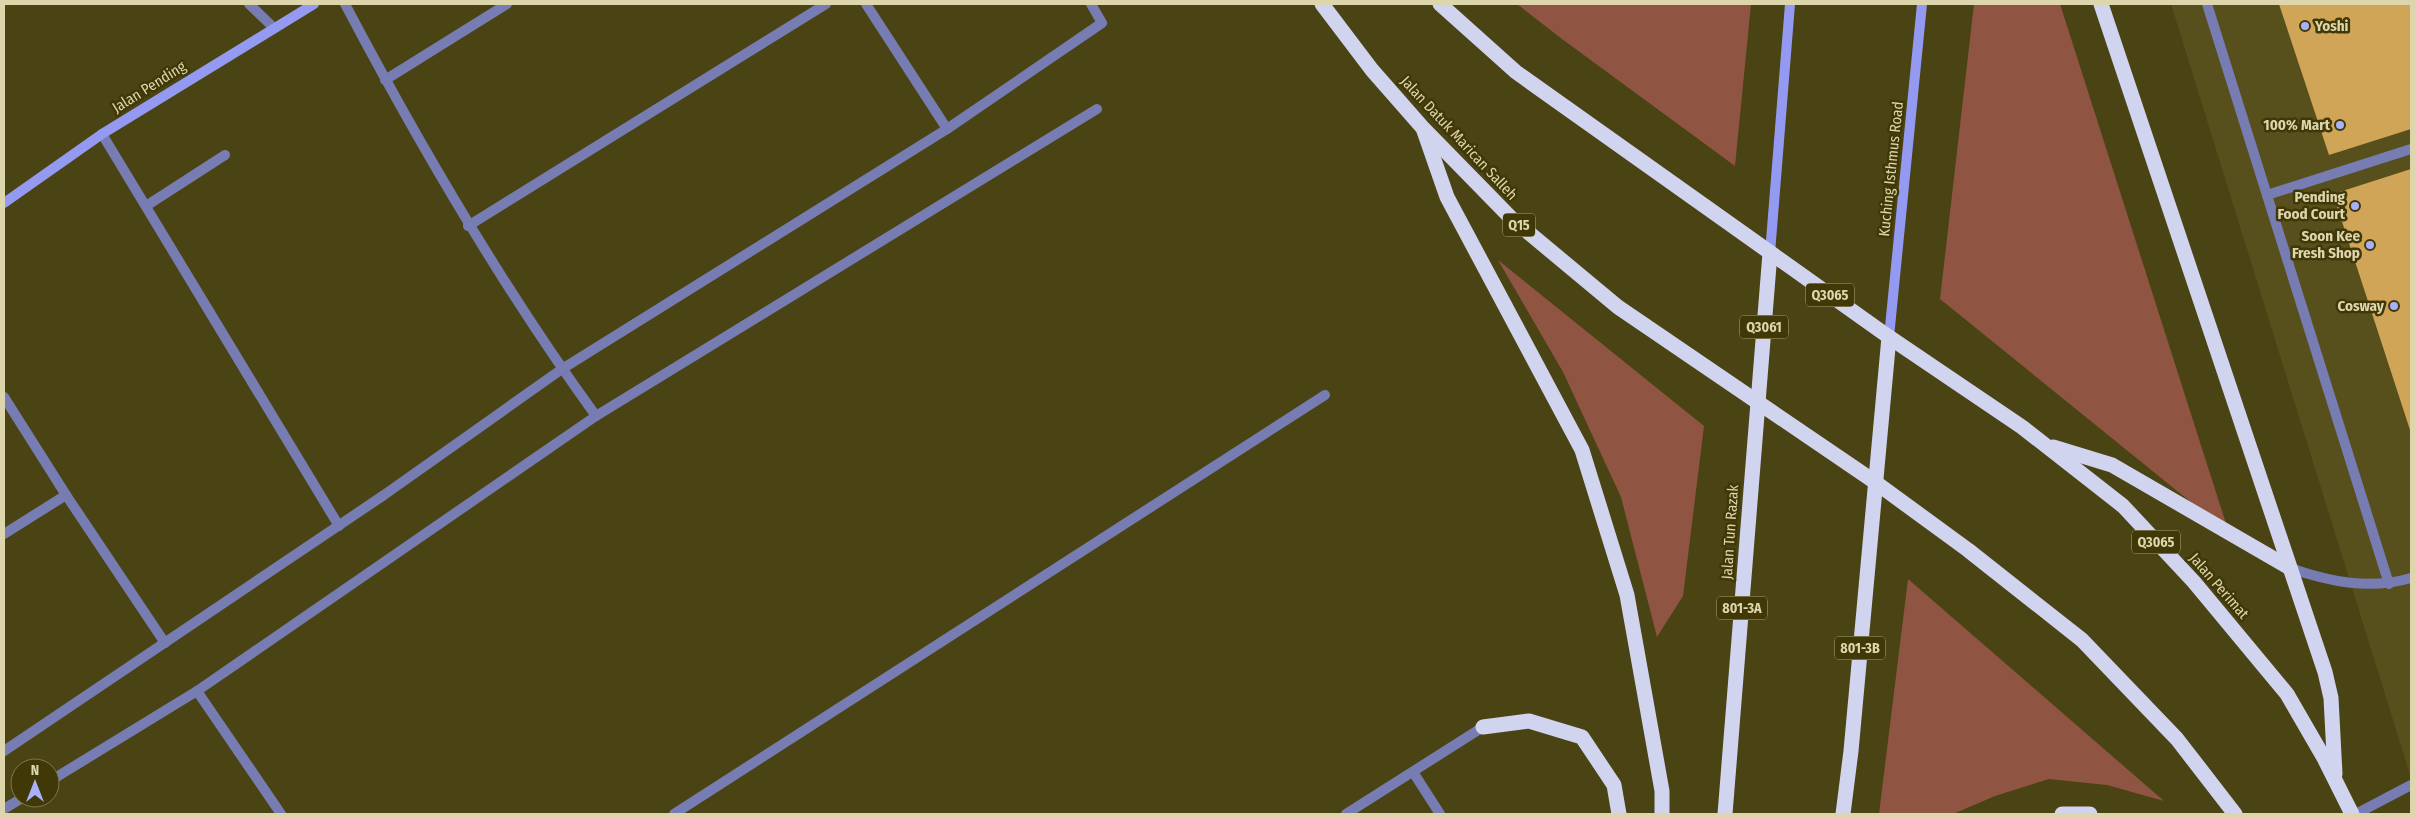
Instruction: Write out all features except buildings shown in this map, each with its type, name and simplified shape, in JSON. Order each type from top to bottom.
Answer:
[{"type":"highway","name":"Jalan Datuk Marican Salleh","points":[[1322,4],[1372,70],[1422,127],[1511,218],[1618,307],[1875,482]]},
{"type":"highway","points":[[1440,4],[1516,72],[1770,253]]},
{"type":"highway","points":[[2101,4],[2325,672],[2331,698],[2335,780]]},
{"type":"highway","points":[[1422,127],[1447,197],[1582,450],[1627,595],[1662,791],[1662,814]]},
{"type":"highway","name":"Q3065","points":[[1770,253],[1890,337]]},
{"type":"highway","name":"Q3061","points":[[1758,402],[1770,253]]},
{"type":"highway","points":[[1890,337],[1875,482],[1968,550],[2082,640],[2177,739],[2235,814]]},
{"type":"highway","name":"Jalan Perimat","points":[[1890,337],[2044,445],[2123,506],[2194,582],[2287,694],[2352,814]]},
{"type":"highway","name":"Jalan Tun Razak","points":[[1725,814],[1758,402]]},
{"type":"highway","points":[[2044,445],[2112,466],[2290,568]]},
{"type":"highway","name":"801-3B","points":[[1843,814],[1851,751],[1875,482]]},
{"type":"highway","points":[[1484,727],[1529,722],[1582,737],[1614,785],[1619,814]]},
{"type":"highway","points":[[2062,814],[2090,814]]},
{"type":"main road","name":"Jalan Pending","points":[[4,203],[102,134],[314,4]]},
{"type":"main road","name":"Q3061","points":[[1770,253],[1790,4]]},
{"type":"main road","name":"Kuching Isthmus Road","points":[[1890,337],[1922,4]]},
{"type":"street","points":[[249,4],[274,28]]},
{"type":"street","points":[[345,4],[385,80],[468,226],[562,369],[596,416]]},
{"type":"street","points":[[385,80],[506,4]]},
{"type":"street","points":[[468,226],[826,4]]},
{"type":"street","points":[[866,4],[947,129]]},
{"type":"street","points":[[4,751],[339,526],[562,369],[947,129],[1102,23],[1091,4]]},
{"type":"street","points":[[2207,4],[2389,584]]},
{"type":"street","points":[[60,775],[196,691],[596,416],[1097,109]]},
{"type":"street","points":[[102,134],[339,526]]},
{"type":"street","points":[[2267,195],[2411,149]]},
{"type":"street","points":[[146,206],[225,154]]},
{"type":"street","points":[[674,814],[1325,395]]},
{"type":"street","points":[[4,397],[66,495],[165,643]]},
{"type":"street","points":[[4,534],[66,495]]},
{"type":"street","points":[[2290,568],[2331,581],[2389,584],[2411,578]]},
{"type":"street","points":[[196,691],[281,814]]},
{"type":"street","points":[[1346,814],[1484,727]]},
{"type":"street","points":[[1412,772],[1440,814]]},
{"type":"street","points":[[2356,814],[2411,785]]},
{"type":"shaded area","points":[[1517,4],[1751,4],[1735,166],[1562,39]]},
{"type":"shaded area","points":[[1974,4],[2060,4],[2229,533],[1940,299]]},
{"type":"shaded area","points":[[2171,4],[2411,4],[2411,778]]},
{"type":"shaded area","points":[[1498,260],[1704,426],[1683,596],[1657,637],[1621,497],[1563,372]]},
{"type":"shaded area","points":[[1908,579],[2164,801],[2107,785],[2049,779],[1995,796],[1953,814],[1879,814]]},
{"type":"place","name":"Yoshi","points":[[2305,26]]},
{"type":"place","name":"100% Mart","points":[[2340,125]]},
{"type":"place","name":"Pending Food Court","points":[[2355,206]]},
{"type":"place","name":"Soon Kee Fresh Shop","points":[[2370,245]]},
{"type":"place","name":"Cosway","points":[[2394,306]]}]
